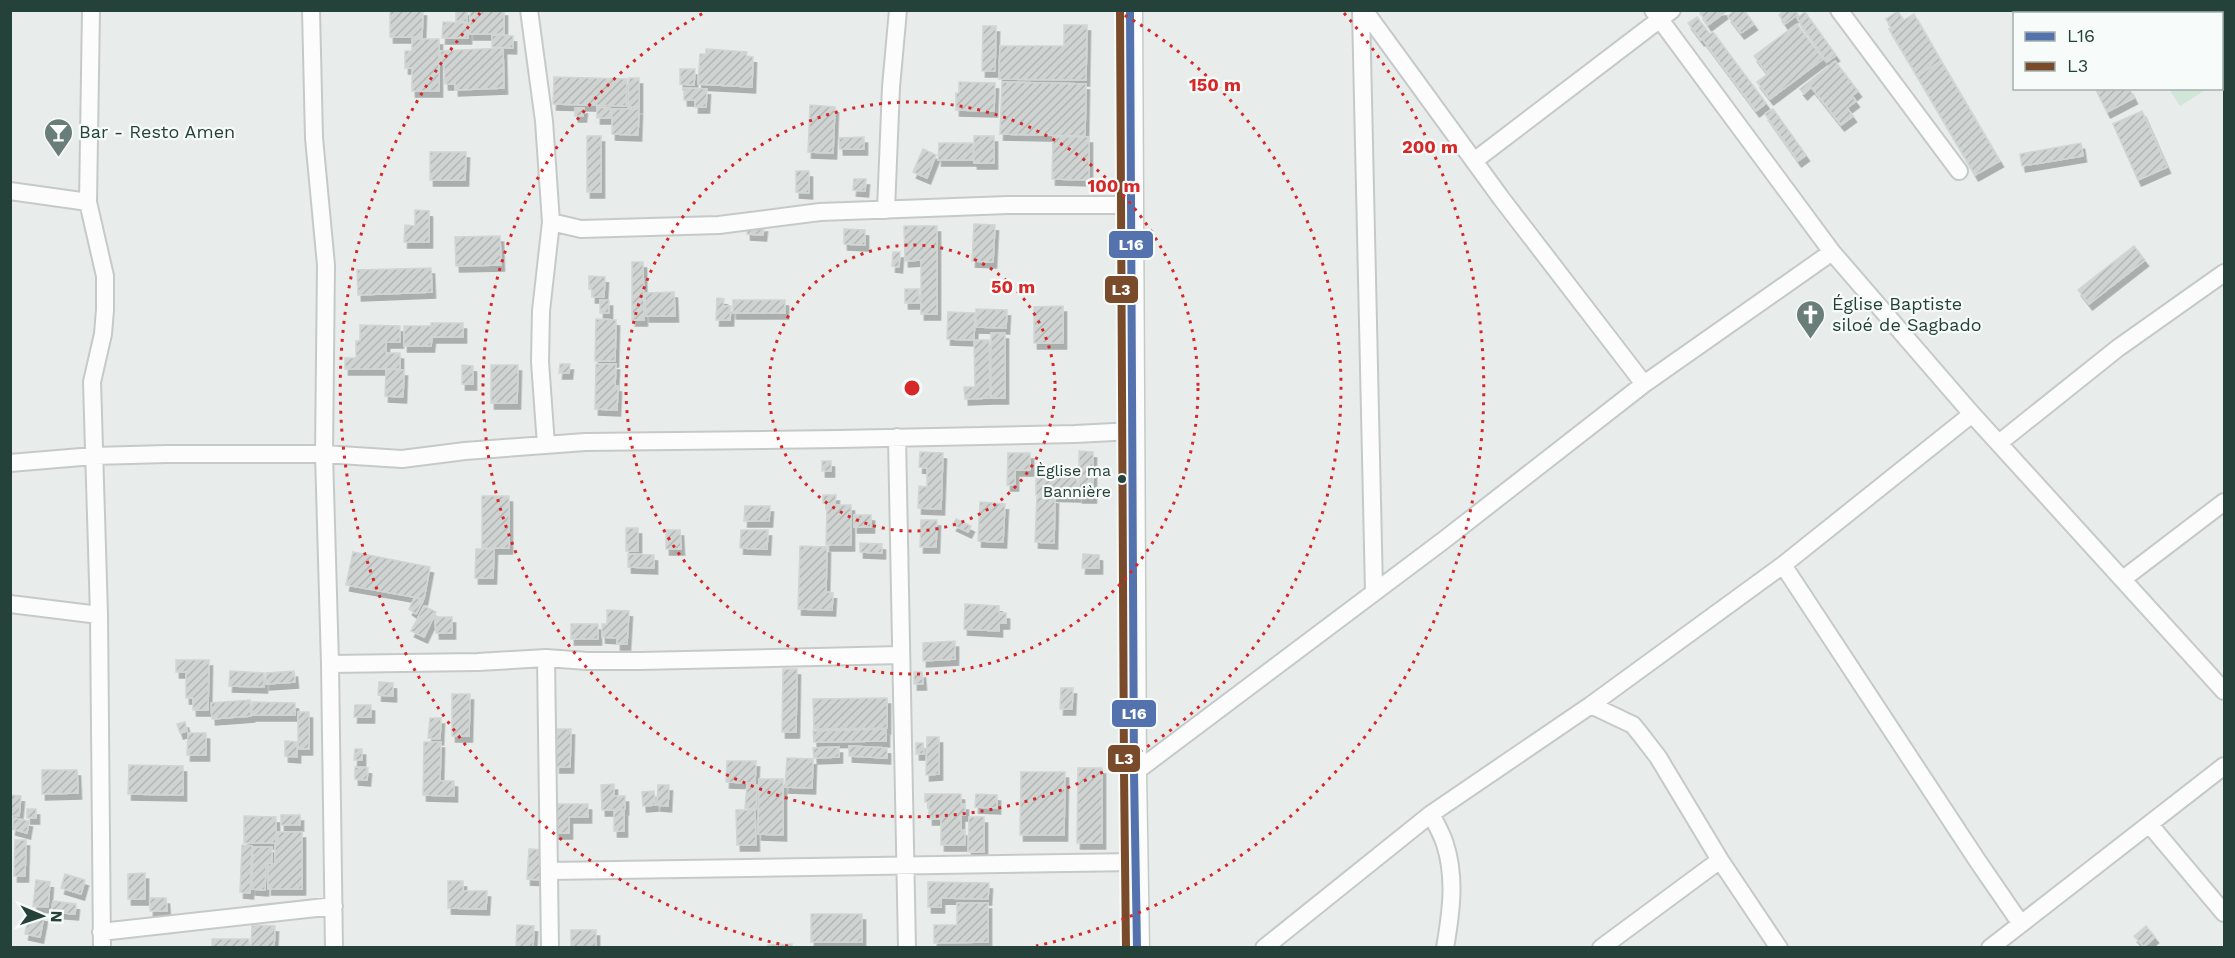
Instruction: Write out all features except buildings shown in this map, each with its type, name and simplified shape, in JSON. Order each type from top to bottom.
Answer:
[{"type":"main road","points":[[1130,10],[1130,321],[1137,948]]},
{"type":"street","points":[[92,10],[88,202],[105,276],[103,334],[92,382],[99,615],[102,940],[334,906]]},
{"type":"street","points":[[310,10],[314,138],[326,265],[324,454],[334,948]]},
{"type":"street","points":[[529,10],[544,121],[551,222],[541,310],[540,352],[546,445]]},
{"type":"street","points":[[886,210],[891,87],[898,10]]},
{"type":"street","points":[[1362,10],[1644,384]]},
{"type":"street","points":[[1362,10],[1374,591]]},
{"type":"street","points":[[1839,10],[1959,171]]},
{"type":"street","points":[[1474,161],[1661,13],[1832,252],[1972,414],[2224,691]]},
{"type":"street","points":[[10,191],[88,202]]},
{"type":"street","points":[[551,222],[581,229],[719,225],[820,212],[1131,205]]},
{"type":"street","points":[[1134,773],[1444,540],[1644,384],[1832,252]]},
{"type":"street","points":[[1999,443],[2118,348],[2224,273]]},
{"type":"street","points":[[1264,948],[1431,814],[1591,705],[1783,565],[1972,414]]},
{"type":"street","points":[[10,463],[93,456],[324,454],[402,459],[585,442],[1075,434],[1133,431]]},
{"type":"street","points":[[897,437],[907,948]]},
{"type":"street","points":[[2123,579],[2224,502]]},
{"type":"street","points":[[1783,565],[2021,924]]},
{"type":"street","points":[[10,604],[99,615]]},
{"type":"street","points":[[330,664],[478,662],[546,658],[640,661],[901,655]]},
{"type":"street","points":[[546,658],[550,948]]},
{"type":"street","points":[[1591,705],[1633,725],[1658,757],[1720,860],[1779,948]]},
{"type":"street","points":[[1990,948],[2224,766]]},
{"type":"street","points":[[1431,814],[1445,843],[1451,867],[1451,910],[1445,948]]},
{"type":"street","points":[[2150,825],[2224,914]]},
{"type":"street","points":[[1601,948],[1720,860]]},
{"type":"street","points":[[549,871],[1136,862]]},
{"type":"green space","points":[[2224,11],[2224,78],[2223,12],[2122,12]]},
{"type":"green space","points":[[2170,90],[2205,90],[2180,106]]},
{"type":"transit line","name":"L3","points":[[1120,10],[1126,948]]},
{"type":"transit line","name":"L16","points":[[1130,10],[1137,948]]},
{"type":"place","name":"Bar - Resto Amen","points":[[58,158]]},
{"type":"place","name":"Église Baptiste siloé de Sagbado","points":[[1811,340]]},
{"type":"place","name":"Èglise ma Bannière","points":[[1122,479]]}]
